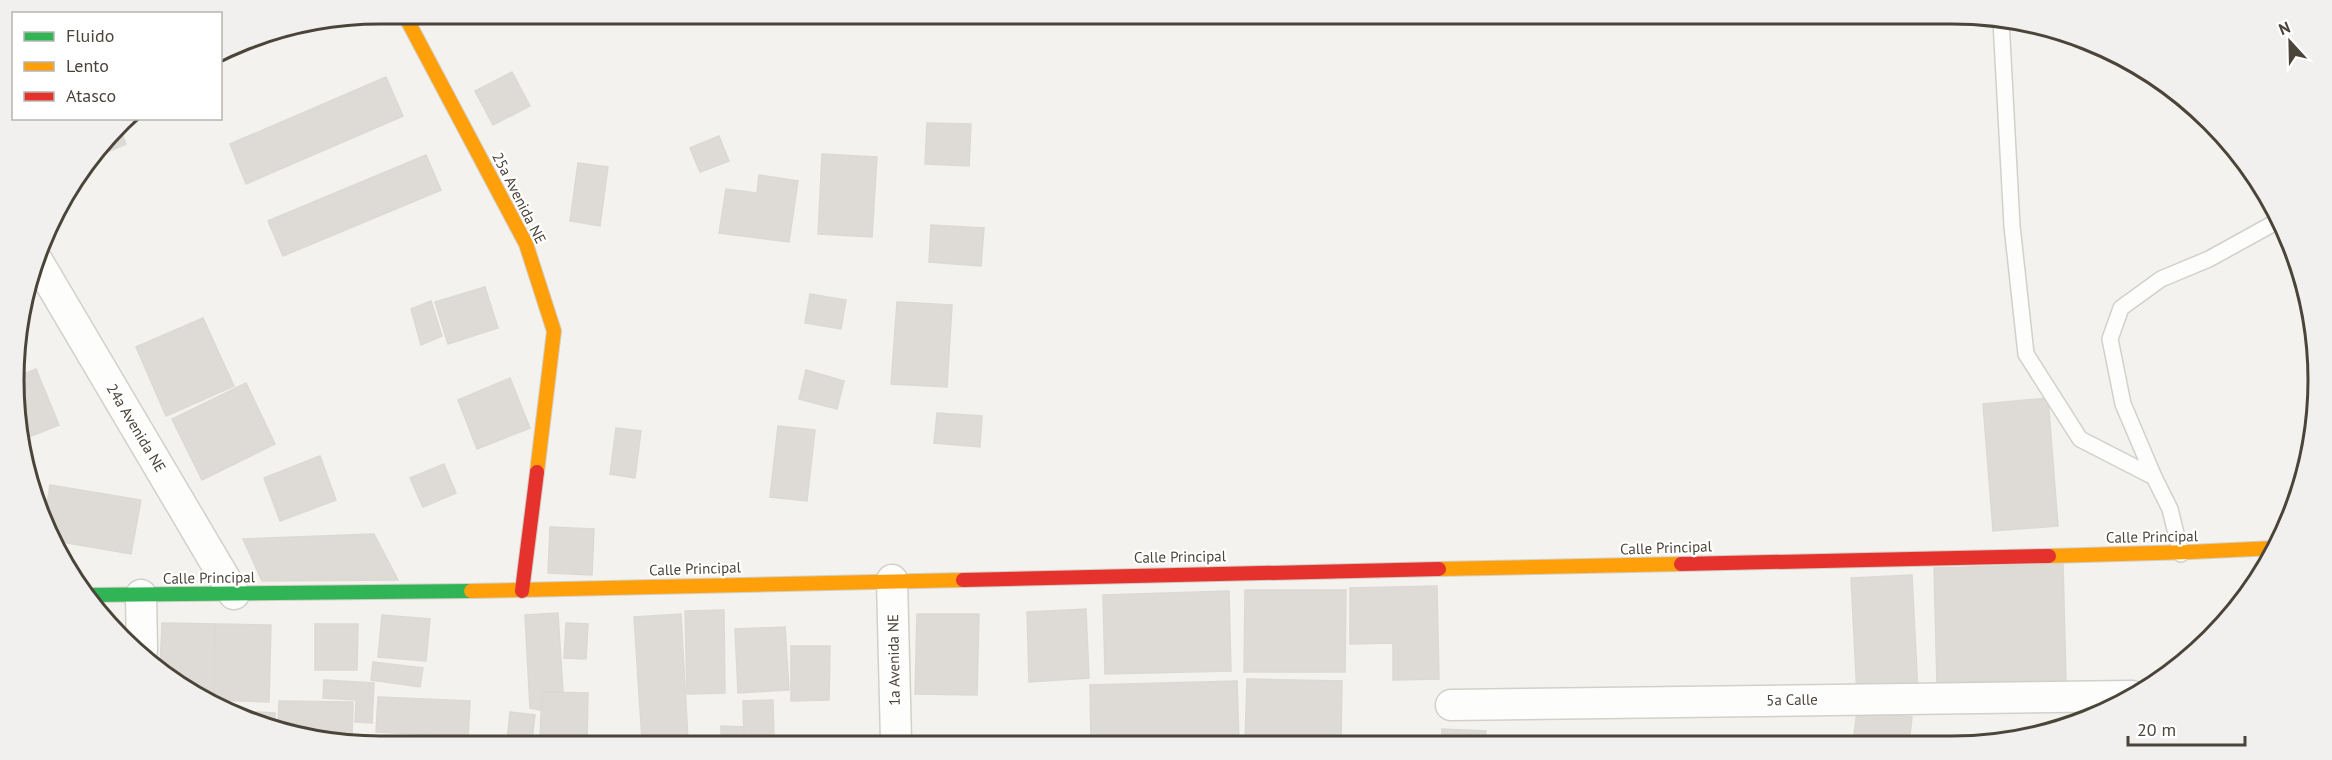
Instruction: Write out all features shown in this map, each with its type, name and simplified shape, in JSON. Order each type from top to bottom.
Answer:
[{"type":"street","name":"25a Avenida NE","points":[[409,24],[526,244],[554,331],[522,591]]},
{"type":"street","name":"24a Avenida NE","points":[[42,269],[234,594]]},
{"type":"street","name":"Calle Principal","points":[[97,595],[522,591],[1355,569],[1496,569],[1934,557],[2181,554],[2265,549]]},
{"type":"street","name":"1a Avenida NE","points":[[892,580],[896,736]]},
{"type":"street","points":[[141,595],[142,645]]},
{"type":"street","name":"5a Calle","points":[[1452,705],[2114,696]]},
{"type":"lane","points":[[2001,28],[2012,226],[2026,354],[2080,439],[2154,477]]},
{"type":"lane","points":[[2181,554],[2170,509],[2123,404],[2110,339],[2121,308],[2161,279],[2209,259],[2272,224]]},
{"type":"building","points":[[512,72],[530,106],[493,125],[475,91]]},
{"type":"building","points":[[386,77],[403,116],[246,184],[230,144]]},
{"type":"building","points":[[927,123],[971,124],[969,166],[925,164]]},
{"type":"building","points":[[122,134],[126,144],[106,152]]},
{"type":"building","points":[[719,136],[729,161],[700,172],[690,148]]},
{"type":"building","points":[[822,154],[877,157],[872,237],[818,234]]},
{"type":"building","points":[[426,155],[441,190],[283,256],[268,221]]},
{"type":"building","points":[[578,163],[608,167],[600,226],[570,221]]},
{"type":"building","points":[[759,175],[798,181],[789,242],[719,233],[726,189],[757,193]]},
{"type":"building","points":[[931,225],[984,228],[981,266],[929,262]]},
{"type":"building","points":[[485,287],[498,328],[448,344],[435,302]]},
{"type":"building","points":[[810,294],[846,300],[841,329],[805,323]]},
{"type":"building","points":[[431,301],[442,336],[421,345],[411,309]]},
{"type":"building","points":[[897,302],[952,305],[947,387],[891,384]]},
{"type":"building","points":[[203,318],[234,386],[166,416],[136,347]]},
{"type":"building","points":[[36,369],[59,425],[29,437],[25,403],[24,374]]},
{"type":"building","points":[[806,370],[844,381],[837,409],[799,399]]},
{"type":"building","points":[[510,378],[530,428],[477,449],[458,400]]},
{"type":"building","points":[[246,383],[275,444],[202,480],[172,419]]},
{"type":"building","points":[[2048,398],[2058,526],[1993,531],[1983,404]]},
{"type":"building","points":[[937,413],[982,416],[980,447],[934,443]]},
{"type":"building","points":[[778,426],[815,430],[807,501],[770,497]]},
{"type":"building","points":[[616,428],[641,431],[635,478],[610,474]]},
{"type":"building","points":[[320,456],[336,500],[280,521],[264,478]]},
{"type":"building","points":[[444,464],[456,493],[423,507],[410,478]]},
{"type":"building","points":[[50,485],[141,500],[131,554],[64,542],[47,505]]},
{"type":"building","points":[[550,527],[594,529],[592,575],[548,573]]},
{"type":"building","points":[[374,534],[398,580],[262,581],[243,539]]},
{"type":"building","points":[[2063,564],[2066,682],[1937,685],[1934,568]]},
{"type":"building","points":[[1912,575],[1918,693],[1857,696],[1851,578]]},
{"type":"building","points":[[1437,586],[1439,679],[1393,680],[1393,643],[1350,644],[1350,588]]},
{"type":"building","points":[[1245,590],[1346,590],[1345,672],[1244,672]]},
{"type":"building","points":[[1229,591],[1231,671],[1105,674],[1103,595]]},
{"type":"building","points":[[1086,609],[1089,678],[1029,682],[1027,612]]},
{"type":"building","points":[[724,610],[725,693],[687,694],[685,611]]},
{"type":"building","points":[[558,613],[563,692],[542,692],[541,710],[530,708],[525,615]]},
{"type":"building","points":[[681,614],[688,736],[642,736],[634,617]]},
{"type":"building","points":[[917,614],[979,614],[977,695],[915,694]]},
{"type":"building","points":[[382,615],[430,619],[426,661],[378,657]]},
{"type":"building","points":[[162,623],[215,624],[214,694],[182,676],[160,660]]},
{"type":"building","points":[[566,623],[588,624],[586,659],[564,658]]},
{"type":"building","points":[[215,624],[271,625],[269,702],[226,700],[214,694]]},
{"type":"building","points":[[315,624],[358,624],[357,670],[315,670]]},
{"type":"building","points":[[785,627],[789,690],[738,693],[735,629]]},
{"type":"building","points":[[791,646],[830,646],[829,700],[791,701]]},
{"type":"building","points":[[373,662],[423,668],[420,687],[371,680]]},
{"type":"building","points":[[1247,679],[1342,681],[1341,736],[1245,736]]},
{"type":"building","points":[[324,680],[374,683],[372,723],[355,722],[356,700],[323,698]]},
{"type":"building","points":[[1237,681],[1239,736],[1091,736],[1090,685]]},
{"type":"building","points":[[542,692],[588,693],[587,736],[540,736]]},
{"type":"building","points":[[378,697],[470,701],[468,736],[376,732]]},
{"type":"building","points":[[773,700],[774,736],[744,736],[743,701]]},
{"type":"building","points":[[279,701],[353,702],[352,735],[311,729],[278,721]]},
{"type":"building","points":[[1857,711],[1912,717],[1910,736],[1854,736]]},
{"type":"building","points":[[251,712],[275,713],[275,720]]},
{"type":"building","points":[[510,712],[535,715],[532,736],[507,736]]},
{"type":"building","points":[[721,726],[744,727],[744,736],[721,736]]},
{"type":"building","points":[[1442,729],[1486,731],[1486,736],[1442,736]]},
{"type":"traffic: fast","points":[[96,595],[471,591]]},
{"type":"traffic: slow","points":[[409,24],[526,244],[554,331],[537,472]]},
{"type":"traffic: slow","points":[[2049,556],[2265,548]]},
{"type":"traffic: slow","points":[[1439,569],[1681,564]]},
{"type":"traffic: slow","points":[[471,591],[963,580]]},
{"type":"traffic: jam","points":[[522,591],[537,472]]},
{"type":"traffic: jam","points":[[1681,564],[2049,556]]},
{"type":"traffic: jam","points":[[963,580],[1439,569]]}]
